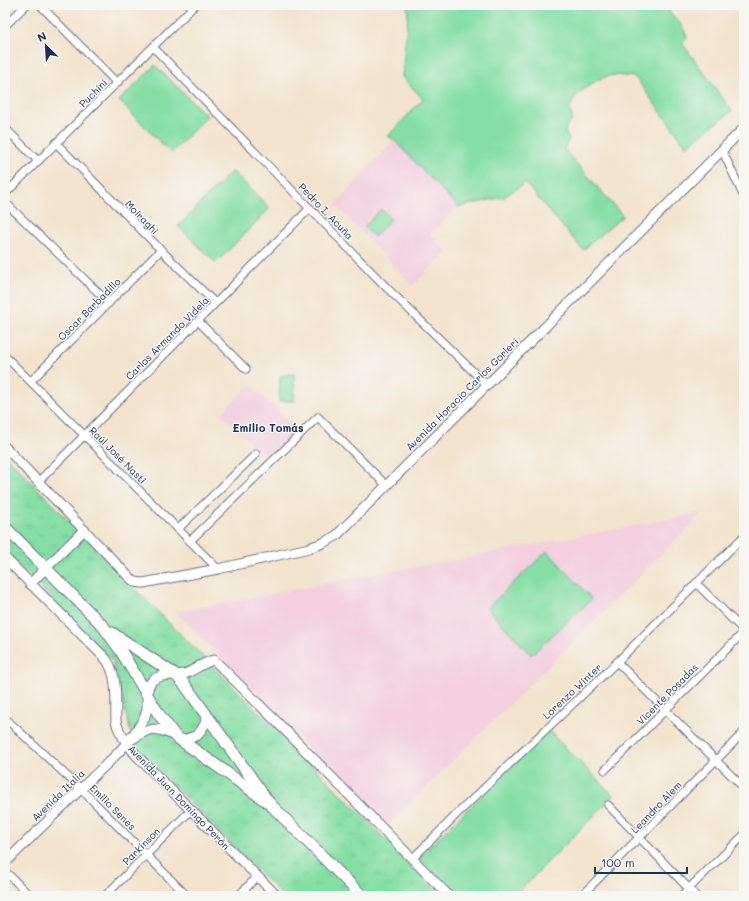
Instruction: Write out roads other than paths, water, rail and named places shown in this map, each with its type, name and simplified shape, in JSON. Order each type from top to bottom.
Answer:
[{"type":"main road","name":"Avenida Horacio Carlos Gorleri","points":[[84,530],[128,576],[135,582],[143,583],[218,569],[309,548],[336,536],[744,128]]},
{"type":"main road","points":[[5,447],[84,530],[30,584]]},
{"type":"main road","points":[[5,527],[103,626],[121,651],[158,713],[178,739],[269,803]]},
{"type":"main road","name":"Avenida Juan Domingo Perón","points":[[5,558],[106,659],[110,665],[115,678],[116,721],[127,743],[136,754],[277,896]]},
{"type":"main road","points":[[103,626],[132,647],[176,675],[206,714],[269,803],[362,896]]},
{"type":"main road","points":[[147,694],[149,686],[157,677],[164,675],[176,675],[194,670],[209,661],[214,660],[449,896]]},
{"type":"main road","name":"Avenida Italia","points":[[127,743],[144,718],[146,712],[147,694]]},
{"type":"main road","points":[[178,739],[192,739],[198,735],[205,724],[206,714]]},
{"type":"main road","name":"Avenida Italia","points":[[5,863],[127,743],[145,731],[153,729],[160,729],[178,739]]},
{"type":"street","points":[[5,26],[26,5]]},
{"type":"street","points":[[40,5],[117,83]]},
{"type":"street","name":"Puchini","points":[[5,194],[154,48],[195,5]]},
{"type":"street","name":"Pedro I. Acuña","points":[[154,48],[387,288],[487,385]]},
{"type":"street","points":[[5,128],[38,161]]},
{"type":"street","name":"Moiraghi","points":[[56,143],[215,303]]},
{"type":"street","points":[[722,150],[744,197]]},
{"type":"street","points":[[5,202],[109,303]]},
{"type":"street","name":"Carlos Armando Videla","points":[[38,481],[310,208]]},
{"type":"street","name":"Oscar Barbadillo","points":[[31,381],[161,250]]},
{"type":"street","points":[[198,321],[246,369]]},
{"type":"street","name":"Raúl José Nasti","points":[[5,356],[218,569]]},
{"type":"street","points":[[190,541],[318,417],[386,485]]},
{"type":"street","points":[[178,529],[256,454]]},
{"type":"street","name":"Lorenzo Winter","points":[[412,859],[459,812],[617,662],[744,536]]},
{"type":"street","points":[[696,583],[744,631]]},
{"type":"street","name":"Vicente Posadas","points":[[605,770],[744,631]]},
{"type":"street","points":[[617,662],[744,788]]},
{"type":"street","name":"Emilio Senes","points":[[5,718],[80,789],[187,896]]},
{"type":"street","name":"Leandro Alem","points":[[581,896],[744,732]]},
{"type":"street","points":[[608,805],[696,896]]},
{"type":"street","name":"Parkinson","points":[[105,896],[191,810]]},
{"type":"street","points":[[681,896],[744,835]]},
{"type":"street","points":[[5,871],[30,896]]},
{"type":"street","points":[[238,896],[257,877]]},
{"type":"district","name":"Emilio Tomás","points":[[268,427]]}]
